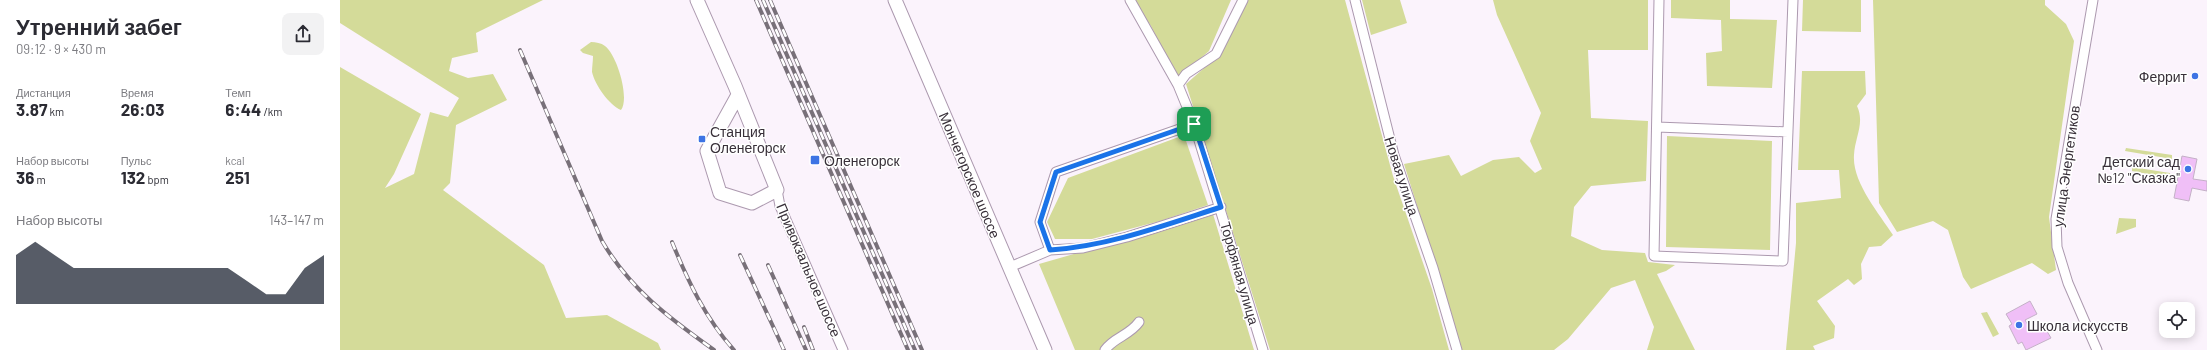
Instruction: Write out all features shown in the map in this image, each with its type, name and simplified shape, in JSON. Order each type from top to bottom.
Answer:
[{"type":"street","name":"Привокзальное шоссе","points":[[697,0],[738,94],[777,190],[780,206],[843,350]]},
{"type":"street","name":"Мончегорское шоссе","points":[[895,0],[1045,350]]},
{"type":"street","name":"Торфяная улица","points":[[1130,0],[1178,85],[1194,124],[1221,207],[1263,350]]},
{"type":"street","points":[[1178,85],[1186,74],[1216,54],[1243,0]]},
{"type":"street","name":"Новая улица","points":[[1355,0],[1394,155],[1433,268],[1457,350]]},
{"type":"street","points":[[1659,0],[1654,256],[1783,261],[1793,0]]},
{"type":"street","name":"улица Энергетиков","points":[[2093,0],[2056,219],[2057,247],[2068,283],[2097,350]]},
{"type":"street","name":"Привокзальное шоссе","points":[[738,94],[707,151],[720,193],[752,203],[777,190]]},
{"type":"street","points":[[1050,250],[1040,222],[1056,172],[1194,124]]},
{"type":"street","points":[[1657,127],[1788,132]]},
{"type":"street","points":[[1010,267],[1050,250],[1083,248],[1127,237],[1221,207]]},
{"type":"street","points":[[1105,350],[1109,344],[1133,331],[1139,322]]},
{"type":"green space","points":[[340,0],[543,0],[476,33],[478,52],[452,58],[449,71],[468,78],[493,74],[507,100],[456,125],[450,183],[443,190],[544,265],[566,318],[607,315],[658,343],[661,350],[340,350],[340,67],[421,114],[394,174],[385,188],[414,174],[430,112],[448,117],[459,98],[340,23]]},
{"type":"green space","points":[[1133,0],[1231,0],[1209,51],[1177,79],[1151,26]]},
{"type":"green space","points":[[1248,0],[1345,0],[1393,176],[1432,289],[1449,350],[1270,350],[1186,84],[1220,54]]},
{"type":"green space","points":[[1362,0],[1400,0],[1407,23],[1371,35]]},
{"type":"green space","points":[[1493,0],[1648,0],[1648,50],[1588,50],[1591,118],[1648,121],[1646,181],[1591,186],[1574,207],[1571,236],[1602,250],[1645,253],[1648,262],[1675,265],[1666,271],[1657,274],[1695,350],[1647,350],[1654,327],[1635,280],[1611,288],[1568,339],[1554,350],[1462,350],[1404,164],[1449,155],[1461,176],[1493,160],[1519,157],[1535,173],[1542,169],[1530,141],[1541,113],[1497,15]]},
{"type":"green space","points":[[1671,0],[1730,0],[1730,19],[1777,20],[1772,88],[1707,86],[1706,53],[1722,51],[1721,20],[1671,18]]},
{"type":"green space","points":[[1803,0],[1861,0],[1861,32],[1802,31]]},
{"type":"green space","points":[[1873,0],[2045,0],[2045,5],[2066,24],[2074,41],[2049,217],[2056,270],[2048,274],[2032,263],[1971,289],[1963,277],[1948,230],[1933,221],[1897,232],[1879,203]]},
{"type":"green space","points":[[591,42],[605,46],[610,51],[618,67],[624,96],[621,110],[607,99],[596,83],[592,72],[593,56],[583,53],[580,50]]},
{"type":"green space","points":[[1802,71],[1865,71],[1866,94],[1857,106],[1860,124],[1854,155],[1855,165],[1857,176],[1862,186],[1893,235],[1881,246],[1869,247],[1861,264],[1862,279],[1854,285],[1848,279],[1817,301],[1835,326],[1834,338],[1813,346],[1815,350],[1786,350],[1796,243],[1796,203],[1841,198],[1839,170],[1798,170]]},
{"type":"green space","points":[[1184,135],[1208,205],[1160,221],[1092,239],[1055,239],[1047,222],[1068,178]]},
{"type":"green space","points":[[1667,136],[1772,141],[1770,250],[1666,247]]},
{"type":"green space","points":[[2126,148],[2172,155],[2172,159],[2125,151]]},
{"type":"green space","points":[[2132,167],[2170,173],[2169,178],[2132,171]]},
{"type":"green space","points":[[1213,214],[1254,350],[1075,350],[1039,264]]},
{"type":"green space","points":[[2119,218],[2136,219],[2136,227],[2116,234]]},
{"type":"green space","points":[[1987,312],[1999,334],[1993,337],[1981,313]]},
{"type":"building","name":"Детский сад №12 \"Сказка\"","points":[[2182,156],[2197,159],[2193,179],[2207,181],[2207,191],[2192,188],[2189,201],[2174,198]]},
{"type":"building","name":"Школа искусств","points":[[2030,301],[2037,314],[2025,320],[2032,332],[2044,326],[2051,338],[2026,350],[2022,342],[2018,344],[2009,326],[2012,324],[2006,314]]},
{"type":"railway","points":[[756,0],[908,350]]},
{"type":"railway","points":[[763,0],[915,350]]},
{"type":"railway","points":[[770,0],[922,350]]},
{"type":"railway","points":[[520,50],[602,241],[625,274],[652,302],[681,326],[714,350]]},
{"type":"railway","points":[[672,242],[698,299],[714,325],[734,350]]},
{"type":"railway","points":[[740,255],[784,350]]},
{"type":"railway","points":[[768,265],[806,350]]},
{"type":"railway","points":[[804,327],[813,350]]},
{"type":"place","name":"Феррит","points":[[2195,76]]},
{"type":"place","name":"Станция Оленегорск","points":[[702,139]]},
{"type":"place","name":"Оленегорск","points":[[815,160]]},
{"type":"place","name":"Детский сад №12 \"Сказка\"","points":[[2188,169]]},
{"type":"place","name":"Школа искусств","points":[[2019,325]]},
{"type":"route","points":[[1194,124],[1221,207],[1127,237],[1083,248],[1050,250],[1040,222],[1056,172],[1194,124]]}]
